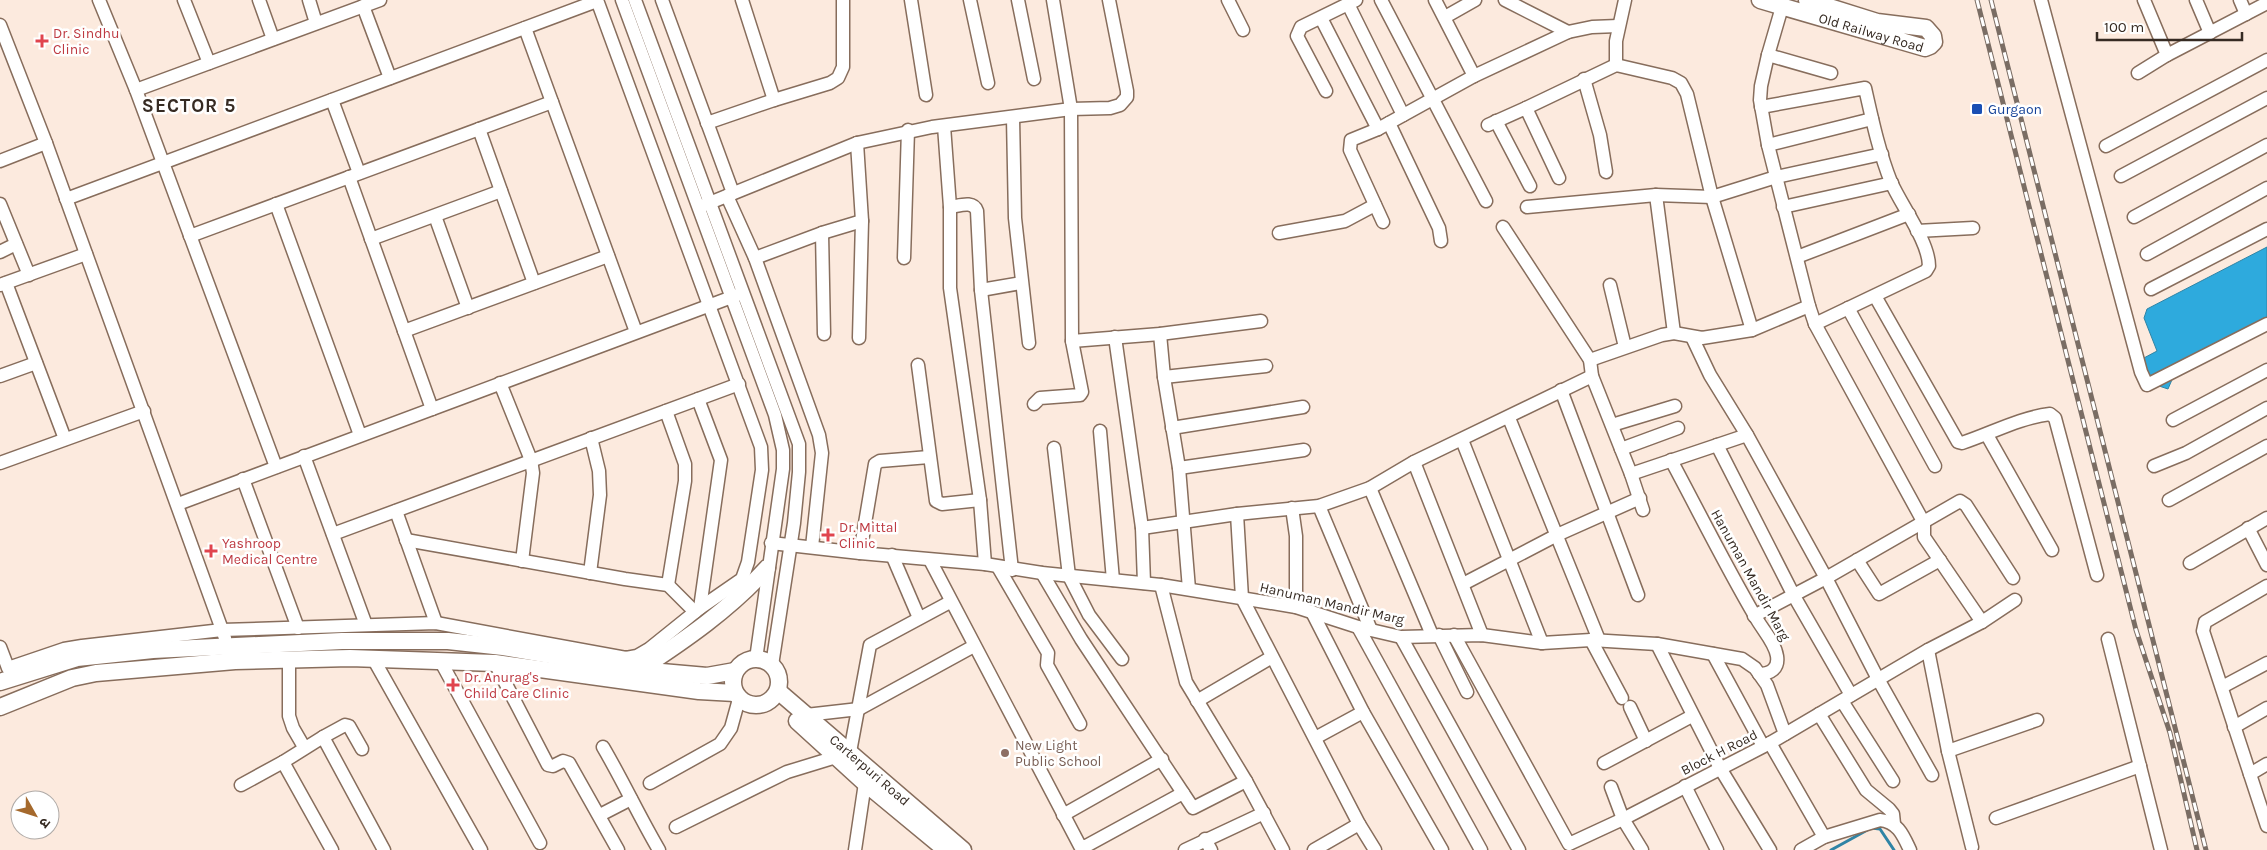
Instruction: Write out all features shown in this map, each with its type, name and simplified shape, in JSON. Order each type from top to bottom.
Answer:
[{"type":"main road","name":"Old Railway Road","points":[[1760,0],[1925,48],[1934,42],[1933,36],[1926,28],[1877,22],[1842,6],[1807,0]]},
{"type":"main road","points":[[639,670],[684,640],[730,605],[767,568]]},
{"type":"main road","points":[[1,681],[77,658],[154,650],[342,641],[448,641],[502,647],[639,670],[706,676],[735,671]]},
{"type":"main road","points":[[0,707],[72,678],[96,673],[235,661],[350,658],[496,663],[737,696],[747,704],[756,706],[765,704],[775,695],[779,682],[778,673],[772,665],[765,661],[756,659],[745,661],[735,671],[732,679],[737,696]]},
{"type":"main road","name":"Carterpuri Road","points":[[775,695],[806,715],[843,755],[865,783],[946,850]]},
{"type":"main road","name":"Carterpuri Road","points":[[775,695],[843,755],[963,850]]},
{"type":"street","points":[[99,0],[136,90],[276,467]]},
{"type":"street","points":[[184,0],[209,63]]},
{"type":"street","points":[[259,0],[273,39]]},
{"type":"street","points":[[309,0],[316,24]]},
{"type":"street","points":[[136,90],[380,0]]},
{"type":"street","points":[[622,0],[704,205]]},
{"type":"street","points":[[635,0],[704,205],[737,295],[799,444],[799,472],[791,546],[772,665]]},
{"type":"street","points":[[662,0],[708,123],[730,194],[755,258],[821,445],[812,547]]},
{"type":"street","points":[[742,0],[774,100]]},
{"type":"street","points":[[708,123],[830,83],[838,78],[843,67],[843,0]]},
{"type":"street","points":[[911,0],[926,95]]},
{"type":"street","points":[[970,0],[988,83]]},
{"type":"street","points":[[1018,0],[1034,80]]},
{"type":"street","points":[[1034,404],[1040,398],[1081,394],[1072,341],[1071,109],[1053,0]]},
{"type":"street","points":[[704,205],[857,143],[908,130],[1013,118],[1071,109],[1110,108],[1120,105],[1127,98],[1109,0]]},
{"type":"street","points":[[1228,0],[1243,30]]},
{"type":"street","points":[[1381,0],[1486,201]]},
{"type":"street","points":[[1435,0],[1474,76]]},
{"type":"street","points":[[1445,17],[1475,0]]},
{"type":"street","points":[[1505,0],[1568,32]]},
{"type":"street","points":[[1616,65],[1618,26],[1625,0]]},
{"type":"street","points":[[2041,0],[2141,372],[2147,385],[2267,324]]},
{"type":"street","points":[[2144,0],[2166,55]]},
{"type":"street","points":[[2196,0],[2210,32]]},
{"type":"street","points":[[2240,0],[2246,14]]},
{"type":"street","points":[[0,647],[8,668],[51,653],[82,646],[222,630],[436,623],[626,658],[637,656],[650,649],[698,610],[742,579],[748,562],[762,457],[761,447],[597,1],[66,199]]},
{"type":"street","points":[[1326,91],[1297,36],[1301,27],[1352,2],[1403,115]]},
{"type":"street","points":[[2138,73],[2166,55],[2267,2]]},
{"type":"street","points":[[363,6],[390,78]]},
{"type":"street","points":[[1782,7],[1760,86],[1761,107],[1768,145],[1809,306],[1815,324],[1924,523],[1924,537],[1982,622]]},
{"type":"street","points":[[1320,18],[1384,126],[1439,228],[1441,241]]},
{"type":"street","points":[[0,24],[46,142],[222,630],[235,661]]},
{"type":"street","points":[[1383,222],[1349,145],[1351,140],[1384,126],[1474,76],[1568,32],[1592,27],[1618,26]]},
{"type":"street","points":[[524,28],[636,332]]},
{"type":"street","points":[[1768,55],[1831,73]]},
{"type":"street","points":[[2106,146],[2267,60]]},
{"type":"street","points":[[1530,186],[1492,123],[1616,65],[1672,78],[1681,83],[1687,94],[1712,197],[1752,330]]},
{"type":"street","points":[[1584,79],[1600,135],[1606,172]]},
{"type":"street","points":[[1761,107],[1865,88],[1872,119],[1892,183],[1909,214],[1928,257],[1929,266],[1926,271],[1815,324]]},
{"type":"street","points":[[2122,176],[2267,98]]},
{"type":"street","points":[[332,100],[371,240],[432,409]]},
{"type":"street","points":[[190,236],[552,102]]},
{"type":"street","points":[[1526,108],[1559,178]]},
{"type":"street","points":[[1013,118],[1015,218],[1029,343]]},
{"type":"street","points":[[1768,145],[1872,119]]},
{"type":"street","points":[[944,126],[950,207],[950,288],[980,500],[985,564]]},
{"type":"street","points":[[479,129],[534,283]]},
{"type":"street","points":[[904,258],[908,130]]},
{"type":"street","points":[[0,161],[46,142]]},
{"type":"street","points":[[857,143],[862,221],[859,338]]},
{"type":"street","points":[[2134,217],[2267,145]]},
{"type":"street","points":[[1527,207],[1656,195],[1712,197],[1776,177],[1882,154]]},
{"type":"street","points":[[1783,207],[1892,183]]},
{"type":"street","points":[[2147,254],[2267,188]]},
{"type":"street","points":[[371,240],[501,191]]},
{"type":"street","points":[[1656,195],[1674,333]]},
{"type":"street","points":[[0,204],[29,275]]},
{"type":"street","points":[[276,204],[360,435]]},
{"type":"street","points":[[950,207],[970,204],[976,209],[981,290],[1012,570]]},
{"type":"street","points":[[1279,233],[1345,221],[1375,205]]},
{"type":"street","points":[[1798,257],[1909,214]]},
{"type":"street","points":[[435,216],[468,308]]},
{"type":"street","points":[[755,258],[822,233],[862,221]]},
{"type":"street","points":[[1463,584],[1509,558],[1557,535],[1607,514],[1641,504],[1632,474],[1592,376],[1590,360],[1503,227]]},
{"type":"street","points":[[1917,231],[1972,228]]},
{"type":"street","points":[[2151,289],[2267,229]]},
{"type":"street","points":[[822,233],[824,334]]},
{"type":"street","points":[[0,252],[16,244]]},
{"type":"street","points":[[65,439],[3,284],[86,254]]},
{"type":"street","points":[[404,331],[608,256]]},
{"type":"street","points":[[981,290],[1021,283]]},
{"type":"street","points":[[1610,285],[1625,347]]},
{"type":"street","points":[[178,504],[737,295]]},
{"type":"street","points":[[737,295],[775,415],[780,435],[782,469],[756,659]]},
{"type":"street","points":[[1875,296],[1957,441],[1962,443],[1987,435],[2029,417],[2050,414],[2055,418],[2097,575]]},
{"type":"street","points":[[1590,360],[1662,335],[1674,333],[1702,338],[1752,330],[1809,306]]},
{"type":"street","points":[[1848,308],[1935,466]]},
{"type":"street","points":[[1072,341],[1160,334],[1261,321]]},
{"type":"street","points":[[1160,334],[1164,377],[1179,468],[1189,589]]},
{"type":"street","points":[[1692,337],[1710,375],[1747,435],[1826,578],[1878,679],[1932,775]]},
{"type":"street","points":[[1115,338],[1142,528],[1144,583]]},
{"type":"street","points":[[0,376],[36,363]]},
{"type":"street","points":[[918,365],[929,457],[937,502],[942,504],[980,500]]},
{"type":"street","points":[[1164,377],[1266,366]]},
{"type":"street","points":[[2173,420],[2267,370]]},
{"type":"street","points":[[1142,528],[1237,514],[1319,506],[1370,488],[1414,462],[1509,418],[1561,390],[1592,376]]},
{"type":"street","points":[[500,383],[531,460],[533,485],[522,561]]},
{"type":"street","points":[[333,534],[739,384]]},
{"type":"street","points":[[1561,390],[1638,595]]},
{"type":"street","points":[[698,399],[721,460],[698,610]]},
{"type":"street","points":[[1612,425],[1675,406]]},
{"type":"street","points":[[1172,428],[1303,407]]},
{"type":"street","points":[[2154,466],[2186,453],[2267,408]]},
{"type":"street","points":[[666,411],[685,464],[668,584]]},
{"type":"street","points":[[0,463],[144,412]]},
{"type":"street","points":[[1509,418],[1557,535],[1595,640],[1646,741]]},
{"type":"street","points":[[1621,449],[1678,428]]},
{"type":"street","points":[[1100,432],[1113,580]]},
{"type":"street","points":[[1632,474],[1747,435]]},
{"type":"street","points":[[1987,435],[2052,550]]},
{"type":"street","points":[[590,573],[600,494],[599,471],[591,438]]},
{"type":"street","points":[[1462,440],[1542,643]]},
{"type":"street","points":[[1717,445],[1846,698],[1893,781]]},
{"type":"street","points":[[2169,500],[2267,446]]},
{"type":"street","points":[[1054,448],[1070,576],[1089,615],[1122,659]]},
{"type":"street","points":[[1179,468],[1304,450]]},
{"type":"street","points":[[304,456],[366,626]]},
{"type":"street","points":[[860,554],[875,464],[880,461],[929,457]]},
{"type":"street","name":"Hanuman Mandir Marg","points":[[771,543],[860,554],[892,555],[985,564],[1012,570],[1161,584],[1296,608],[1358,627],[1401,637],[1482,635],[1542,643],[1595,640],[1656,644],[1742,659],[1755,668],[1759,674],[1772,672],[1776,667],[1778,656],[1754,616],[1671,460]]},
{"type":"street","points":[[1414,462],[1482,635]]},
{"type":"street","points":[[243,480],[298,628]]},
{"type":"street","points":[[1370,488],[1436,635],[1467,692]]},
{"type":"street","points":[[1754,616],[1794,596],[1924,523],[1957,502],[1964,503],[2012,578]]},
{"type":"street","points":[[1319,506],[1371,630]]},
{"type":"street","points":[[1292,508],[1296,536],[1296,608]]},
{"type":"street","points":[[396,510],[436,623]]},
{"type":"street","points":[[1237,514],[1242,598],[1359,824],[1375,850]]},
{"type":"street","points":[[2190,563],[2267,518]]},
{"type":"street","points":[[2248,528],[2267,566]]},
{"type":"street","points":[[406,540],[590,573],[668,584],[698,610]]},
{"type":"street","points":[[892,555],[919,618]]},
{"type":"street","points":[[930,560],[950,602],[1080,846],[1086,846],[1183,794]]},
{"type":"street","points":[[1857,560],[1879,594],[1940,560]]},
{"type":"street","points":[[998,566],[1048,653],[1047,665],[1080,724]]},
{"type":"street","points":[[1042,573],[1081,639],[1193,808],[1246,781]]},
{"type":"street","points":[[1161,584],[1186,682],[1246,781],[1283,850]]},
{"type":"street","points":[[2267,586],[2205,622],[2203,626],[2267,826]]},
{"type":"street","name":"Block H Road","points":[[1454,635],[1569,844],[1623,819],[1785,734],[1928,650],[1982,622],[2015,600]]},
{"type":"street","points":[[676,827],[787,772],[843,755],[859,710],[870,645],[950,602]]},
{"type":"street","points":[[1312,612],[1363,712],[1442,850]]},
{"type":"street","points":[[1358,627],[1481,850]]},
{"type":"street","points":[[1401,637],[1519,850]]},
{"type":"street","points":[[2108,639],[2161,850]]},
{"type":"street","points":[[1656,644],[1720,768],[1770,850]]},
{"type":"street","points":[[806,715],[859,710],[974,646]]},
{"type":"street","points":[[1928,650],[1948,751],[1972,847]]},
{"type":"street","points":[[1714,654],[1766,744],[1824,837]]},
{"type":"street","points":[[1197,701],[1272,657]]},
{"type":"street","points":[[374,660],[482,850]]},
{"type":"street","points":[[288,661],[289,716],[293,728],[304,747]]},
{"type":"street","points":[[441,662],[540,843]]},
{"type":"street","points":[[496,663],[548,765],[552,766],[563,762],[569,763],[618,850]]},
{"type":"street","points":[[2222,687],[2267,663]]},
{"type":"street","points":[[1759,674],[1776,707],[1785,734]]},
{"type":"street","points":[[650,784],[720,744],[731,728],[737,696]]},
{"type":"street","points":[[2234,727],[2267,708]]},
{"type":"street","points":[[1315,738],[1363,712]]},
{"type":"street","points":[[1819,714],[1866,790],[1890,809],[1893,814],[1894,824]]},
{"type":"street","points":[[1604,763],[1692,716]]},
{"type":"street","points":[[1948,751],[2037,720]]},
{"type":"street","points":[[241,785],[345,725],[349,726],[362,749]]},
{"type":"street","points":[[323,737],[384,850]]},
{"type":"street","points":[[603,747],[634,808],[660,850]]},
{"type":"street","points":[[1063,815],[1162,759]]},
{"type":"street","points":[[283,762],[332,850]]},
{"type":"street","points":[[2250,774],[2267,764]]},
{"type":"street","points":[[1996,818],[2140,766]]},
{"type":"street","points":[[855,850],[865,783]]},
{"type":"street","points":[[1685,786],[1717,850]]},
{"type":"street","points":[[1611,787],[1623,819],[1642,850]]},
{"type":"street","points":[[600,815],[631,799]]},
{"type":"street","points":[[1185,850],[1208,845],[1264,813]]},
{"type":"street","points":[[1801,850],[1824,837],[1880,820],[1894,824],[1899,829],[1910,850]]},
{"type":"street","points":[[1314,850],[1359,824]]},
{"type":"water","points":[[2267,247],[2267,326],[2174,375],[2168,389],[2147,382],[2142,359],[2157,351],[2144,318],[2147,309]]},
{"type":"waterway","points":[[1831,850],[1871,828],[1880,829],[1894,850]]},
{"type":"railway","points":[[1977,0],[2136,630],[2170,733],[2197,850]]},
{"type":"railway","points":[[1991,0],[2206,850]]},
{"type":"place","name":"Dr. Sindhu Clinic","points":[[42,41]]},
{"type":"place","name":"Gurgaon","points":[[1977,109]]},
{"type":"place","name":"Dr. Mittal Clinic","points":[[828,535]]},
{"type":"place","name":"Yashroop Medical Centre","points":[[211,551]]},
{"type":"place","name":"Dr. Anurag's Child Care Clinic","points":[[453,685]]},
{"type":"place","name":"New Light Public School","points":[[1005,753]]},
{"type":"district","name":"SECTOR 5","points":[[189,105]]}]
